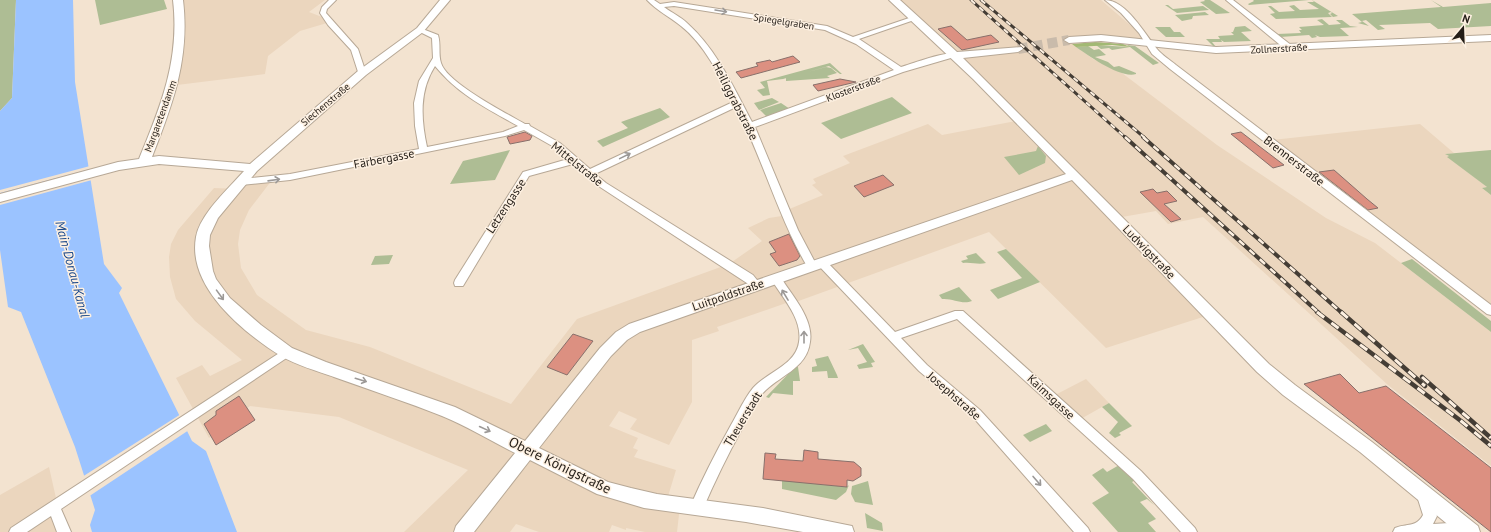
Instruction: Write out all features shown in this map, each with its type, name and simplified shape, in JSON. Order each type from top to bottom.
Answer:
[{"type":"street","name":"Margaretendamm","points":[[144,161],[161,120],[178,65],[182,30],[178,0]]},
{"type":"street","points":[[333,0],[324,8],[323,13],[335,29],[354,49],[362,73]]},
{"type":"street","name":"Siechenstraße","points":[[212,217],[253,168],[282,141],[362,73],[420,30],[445,0]]},
{"type":"street","name":"Heiliggrabstraße","points":[[650,0],[685,25],[719,68],[750,126],[793,230],[817,264]]},
{"type":"street","name":"Ludwigstraße","points":[[894,0],[956,55],[1263,368],[1469,530]]},
{"type":"street","name":"Brennerstraße","points":[[1108,0],[1136,27],[1147,44],[1158,54],[1491,311]]},
{"type":"street","points":[[1229,0],[1288,47]]},
{"type":"street","name":"Spiegelgraben","points":[[658,6],[674,4],[812,25],[837,32],[853,39],[900,70]]},
{"type":"street","points":[[853,39],[915,18]]},
{"type":"street","points":[[420,30],[435,37],[436,59],[426,74],[418,97],[417,116],[424,151]]},
{"type":"street","name":"Zollnerstraße","points":[[1068,40],[1101,38],[1216,50],[1491,38]]},
{"type":"street","points":[[956,55],[1018,48]]},
{"type":"street","name":"Klosterstraße","points":[[750,126],[900,70],[942,57],[956,55]]},
{"type":"street","name":"Mittelstraße","points":[[436,59],[445,74],[470,96],[526,126],[557,145],[609,190],[738,270],[756,285]]},
{"type":"street","points":[[590,173],[737,103]]},
{"type":"street","name":"Färbergasse","points":[[241,182],[290,177],[424,151],[505,134],[526,126]]},
{"type":"street","points":[[0,198],[118,166],[144,161],[159,160],[253,168]]},
{"type":"street","name":"Letzengasse","points":[[459,283],[526,174],[576,160]]},
{"type":"street","name":"Luitpoldstraße","points":[[463,532],[610,348],[626,332],[756,285],[1074,175]]},
{"type":"street","name":"Obere Königstraße","points":[[212,217],[206,228],[202,246],[204,262],[210,281],[225,302],[233,310],[287,352],[314,364],[450,412],[577,476],[624,496],[661,504],[697,507],[788,520],[845,532]]},
{"type":"street","name":"Josephstraße","points":[[817,264],[923,368],[976,413],[1083,532]]},
{"type":"street","name":"Theuerstadt","points":[[697,507],[711,475],[753,398],[765,385],[797,358],[804,345],[804,328],[776,279]]},
{"type":"street","name":"Kaimsgasse","points":[[893,337],[959,314],[1137,475],[1190,532]]},
{"type":"street","points":[[16,532],[196,414],[287,352]]},
{"type":"street","name":"Ludwigstraße","points":[[1418,489],[1425,500],[1430,516],[1419,530]]},
{"type":"street","points":[[54,507],[64,532]]},
{"type":"street","points":[[1400,532],[1419,530],[1469,530]]},
{"type":"shaded area","points":[[178,0],[325,0],[309,12],[322,17],[327,23],[300,31],[268,56],[265,74],[177,85],[185,25]]},
{"type":"shaded area","points":[[892,0],[1101,0],[1137,31],[1144,40],[1066,39],[1093,59],[1122,73],[1217,145],[1326,218],[1375,243],[1491,332],[1491,466],[1388,385],[1203,217],[1168,224],[1156,211],[1122,217],[1206,316],[1106,348],[989,232],[793,303],[792,301],[717,327],[719,331],[692,340],[692,402],[669,445],[630,429],[637,419],[619,411],[609,426],[638,438],[633,448],[638,450],[634,457],[676,470],[666,503],[680,506],[677,532],[645,532],[626,528],[626,530],[612,525],[609,532],[539,532],[516,524],[510,532],[404,532],[468,470],[339,417],[250,406],[209,438],[176,378],[202,365],[210,376],[242,360],[195,321],[176,299],[170,277],[169,257],[171,244],[178,230],[214,188],[239,189],[246,181],[272,180],[249,210],[240,230],[238,244],[241,268],[257,295],[306,330],[370,347],[511,404],[577,319],[729,264],[762,241],[748,228],[769,218],[788,215],[787,210],[823,195],[812,185],[816,183],[813,179],[850,163],[843,156],[928,124],[942,135],[1016,121],[955,55]]},
{"type":"shaded area","points":[[1420,124],[1454,153],[1446,154],[1448,157],[1487,187],[1482,188],[1491,195],[1491,305],[1272,140]]},
{"type":"shaded area","points":[[1086,379],[1109,403],[1079,420],[1055,395]]},
{"type":"shaded area","points":[[49,467],[58,507],[68,532],[0,532],[0,495]]},
{"type":"green space","points":[[0,0],[16,0],[12,98],[0,111]]},
{"type":"green space","points":[[95,0],[164,0],[167,9],[100,25]]},
{"type":"green space","points":[[1204,0],[1210,0],[1230,13],[1216,14],[1200,2],[1205,1]]},
{"type":"green space","points":[[1253,0],[1309,0],[1248,4],[1254,1]]},
{"type":"green space","points":[[1312,0],[1338,16],[1333,17],[1330,14],[1332,13],[1331,12],[1328,13],[1332,17],[1276,19],[1270,14],[1275,13],[1268,6],[1271,6],[1279,12],[1295,11],[1289,6],[1294,5],[1300,10],[1319,9],[1307,2],[1314,2]]},
{"type":"green space","points":[[1431,0],[1443,7],[1491,3],[1491,26],[1438,29],[1430,23],[1379,25],[1385,29],[1378,30],[1366,20],[1362,21],[1369,26],[1358,23],[1362,22],[1352,14],[1441,7]]},
{"type":"green space","points":[[1165,5],[1168,5],[1173,9],[1203,6],[1209,10],[1177,13]]},
{"type":"green space","points":[[1205,12],[1209,15],[1193,16],[1192,19],[1182,21],[1175,15]]},
{"type":"green space","points":[[1322,19],[1329,25],[1341,24],[1336,20],[1342,20],[1350,26],[1358,27],[1340,28],[1349,36],[1320,37],[1315,35],[1317,37],[1312,38],[1309,35],[1280,37],[1277,34],[1301,33],[1299,30],[1302,30],[1299,27],[1324,25],[1317,20]]},
{"type":"green space","points":[[1245,26],[1252,31],[1241,32],[1251,41],[1224,42],[1221,40],[1222,42],[1212,42],[1216,47],[1214,47],[1206,39],[1220,39],[1218,36],[1234,35],[1231,32],[1233,32],[1235,27]]},
{"type":"green space","points":[[1155,27],[1170,27],[1174,32],[1180,32],[1185,37],[1166,37]]},
{"type":"green space","points":[[1095,42],[1123,44],[1130,47],[1112,45],[1076,47],[1072,44]]},
{"type":"green space","points":[[1096,45],[1135,46],[1159,63],[1153,65],[1130,47],[1112,50],[1109,48],[1101,49]]},
{"type":"green space","points":[[1088,46],[1094,50],[1099,49],[1106,55],[1095,57],[1108,62],[1114,67],[1119,66],[1136,74],[1130,75],[1122,73],[1105,66],[1076,47]]},
{"type":"green space","points":[[830,63],[842,74],[829,66],[783,79],[767,81],[770,95],[763,96],[757,90],[765,88],[760,82]]},
{"type":"green space","points":[[826,67],[831,68],[837,73],[827,76],[830,78],[786,81],[786,78]]},
{"type":"green space","points":[[892,97],[912,113],[841,139],[821,123]]},
{"type":"green space","points":[[772,98],[779,102],[759,110],[754,103]]},
{"type":"green space","points":[[781,103],[790,109],[767,117],[760,110]]},
{"type":"green space","points":[[660,108],[670,117],[603,147],[597,141],[628,128],[621,122]]},
{"type":"green space","points":[[1038,146],[1046,156],[1045,163],[1019,175],[1004,157],[1036,151]]},
{"type":"green space","points":[[510,150],[495,180],[450,184],[463,161]]},
{"type":"green space","points":[[1491,150],[1491,195],[1482,188],[1487,187],[1445,154]]},
{"type":"green space","points":[[1006,249],[1040,282],[998,299],[990,290],[1022,278],[997,252]]},
{"type":"green space","points":[[976,253],[986,263],[963,263],[961,261],[968,259],[966,256]]},
{"type":"green space","points":[[393,255],[389,264],[371,265],[375,256]]},
{"type":"green space","points":[[1412,259],[1491,321],[1491,332],[1401,263]]},
{"type":"green space","points":[[959,287],[972,301],[961,302],[950,299],[942,299],[939,295]]},
{"type":"green space","points":[[863,344],[875,362],[871,363],[873,367],[859,369],[857,365],[867,362],[858,348],[848,350]]},
{"type":"green space","points":[[828,356],[838,378],[828,378],[827,371],[812,372],[812,367],[817,366],[815,359]]},
{"type":"green space","points":[[795,367],[798,367],[800,381],[793,381],[793,395],[773,393],[769,398],[766,397]]},
{"type":"green space","points":[[1109,403],[1132,426],[1119,433],[1121,435],[1115,438],[1109,433],[1118,422],[1102,407]]},
{"type":"green space","points":[[1046,424],[1052,431],[1030,442],[1023,435]]},
{"type":"green space","points":[[1121,464],[1137,479],[1132,482],[1154,505],[1147,499],[1140,502],[1156,519],[1148,523],[1156,532],[1118,532],[1092,503],[1109,493],[1092,475],[1103,468],[1107,472]]},
{"type":"green space","points":[[782,480],[847,487],[849,485],[846,492],[836,500],[782,489]]},
{"type":"green space","points":[[868,481],[873,505],[855,502],[851,494],[852,486]]},
{"type":"green space","points":[[865,513],[882,523],[883,531],[867,528]]},
{"type":"water","name":"Main-Donau-Kanal","points":[[16,0],[73,0],[75,82],[104,264],[122,288],[119,293],[192,441],[206,451],[237,532],[92,532],[90,525],[95,510],[75,447],[21,312],[8,307],[0,250],[0,111],[12,98]]},
{"type":"pier","points":[[90,166],[90,169],[0,193],[0,190]]},
{"type":"pier","points":[[92,177],[92,180],[0,205],[0,202]]},
{"type":"pier","points":[[181,414],[189,430],[88,497],[82,477]]},
{"type":"building","points":[[951,26],[967,40],[991,35],[999,42],[962,50],[938,29]]},
{"type":"building","points":[[793,56],[800,62],[741,78],[736,72],[758,66],[756,63],[770,60],[772,62]]},
{"type":"building","points":[[840,79],[856,82],[818,91],[813,85]]},
{"type":"building","points":[[525,132],[532,136],[530,140],[510,144],[507,137]]},
{"type":"building","points":[[1241,132],[1284,165],[1273,168],[1231,134]]},
{"type":"building","points":[[1334,170],[1378,208],[1368,210],[1319,172]]},
{"type":"building","points":[[883,175],[894,185],[864,197],[854,186]]},
{"type":"building","points":[[1153,189],[1157,193],[1167,191],[1177,201],[1164,204],[1181,219],[1171,222],[1140,192]]},
{"type":"building","points":[[789,234],[800,256],[797,260],[779,266],[770,254],[776,252],[769,242]]},
{"type":"building","points":[[573,334],[593,341],[567,375],[547,367]]},
{"type":"building","points":[[1340,374],[1359,393],[1386,386],[1491,468],[1491,532],[1304,384]]},
{"type":"building","points":[[239,396],[255,420],[216,445],[204,424],[216,415],[216,411]]},
{"type":"building","points":[[804,450],[818,452],[818,459],[854,462],[861,468],[861,476],[853,481],[847,480],[847,487],[763,479],[765,453],[776,454],[775,459],[803,461]]},
{"type":"tunnel","points":[[1018,49],[1069,40]]},
{"type":"railway","points":[[971,0],[1126,138]]},
{"type":"railway","points":[[981,0],[1145,138]]},
{"type":"railway","points":[[1125,137],[1319,313]]},
{"type":"railway","points":[[1143,137],[1342,313]]},
{"type":"railway","points":[[1317,312],[1461,421],[1491,446]]},
{"type":"railway","points":[[1341,312],[1425,386]]},
{"type":"railway","points":[[1422,377],[1491,438]]}]
